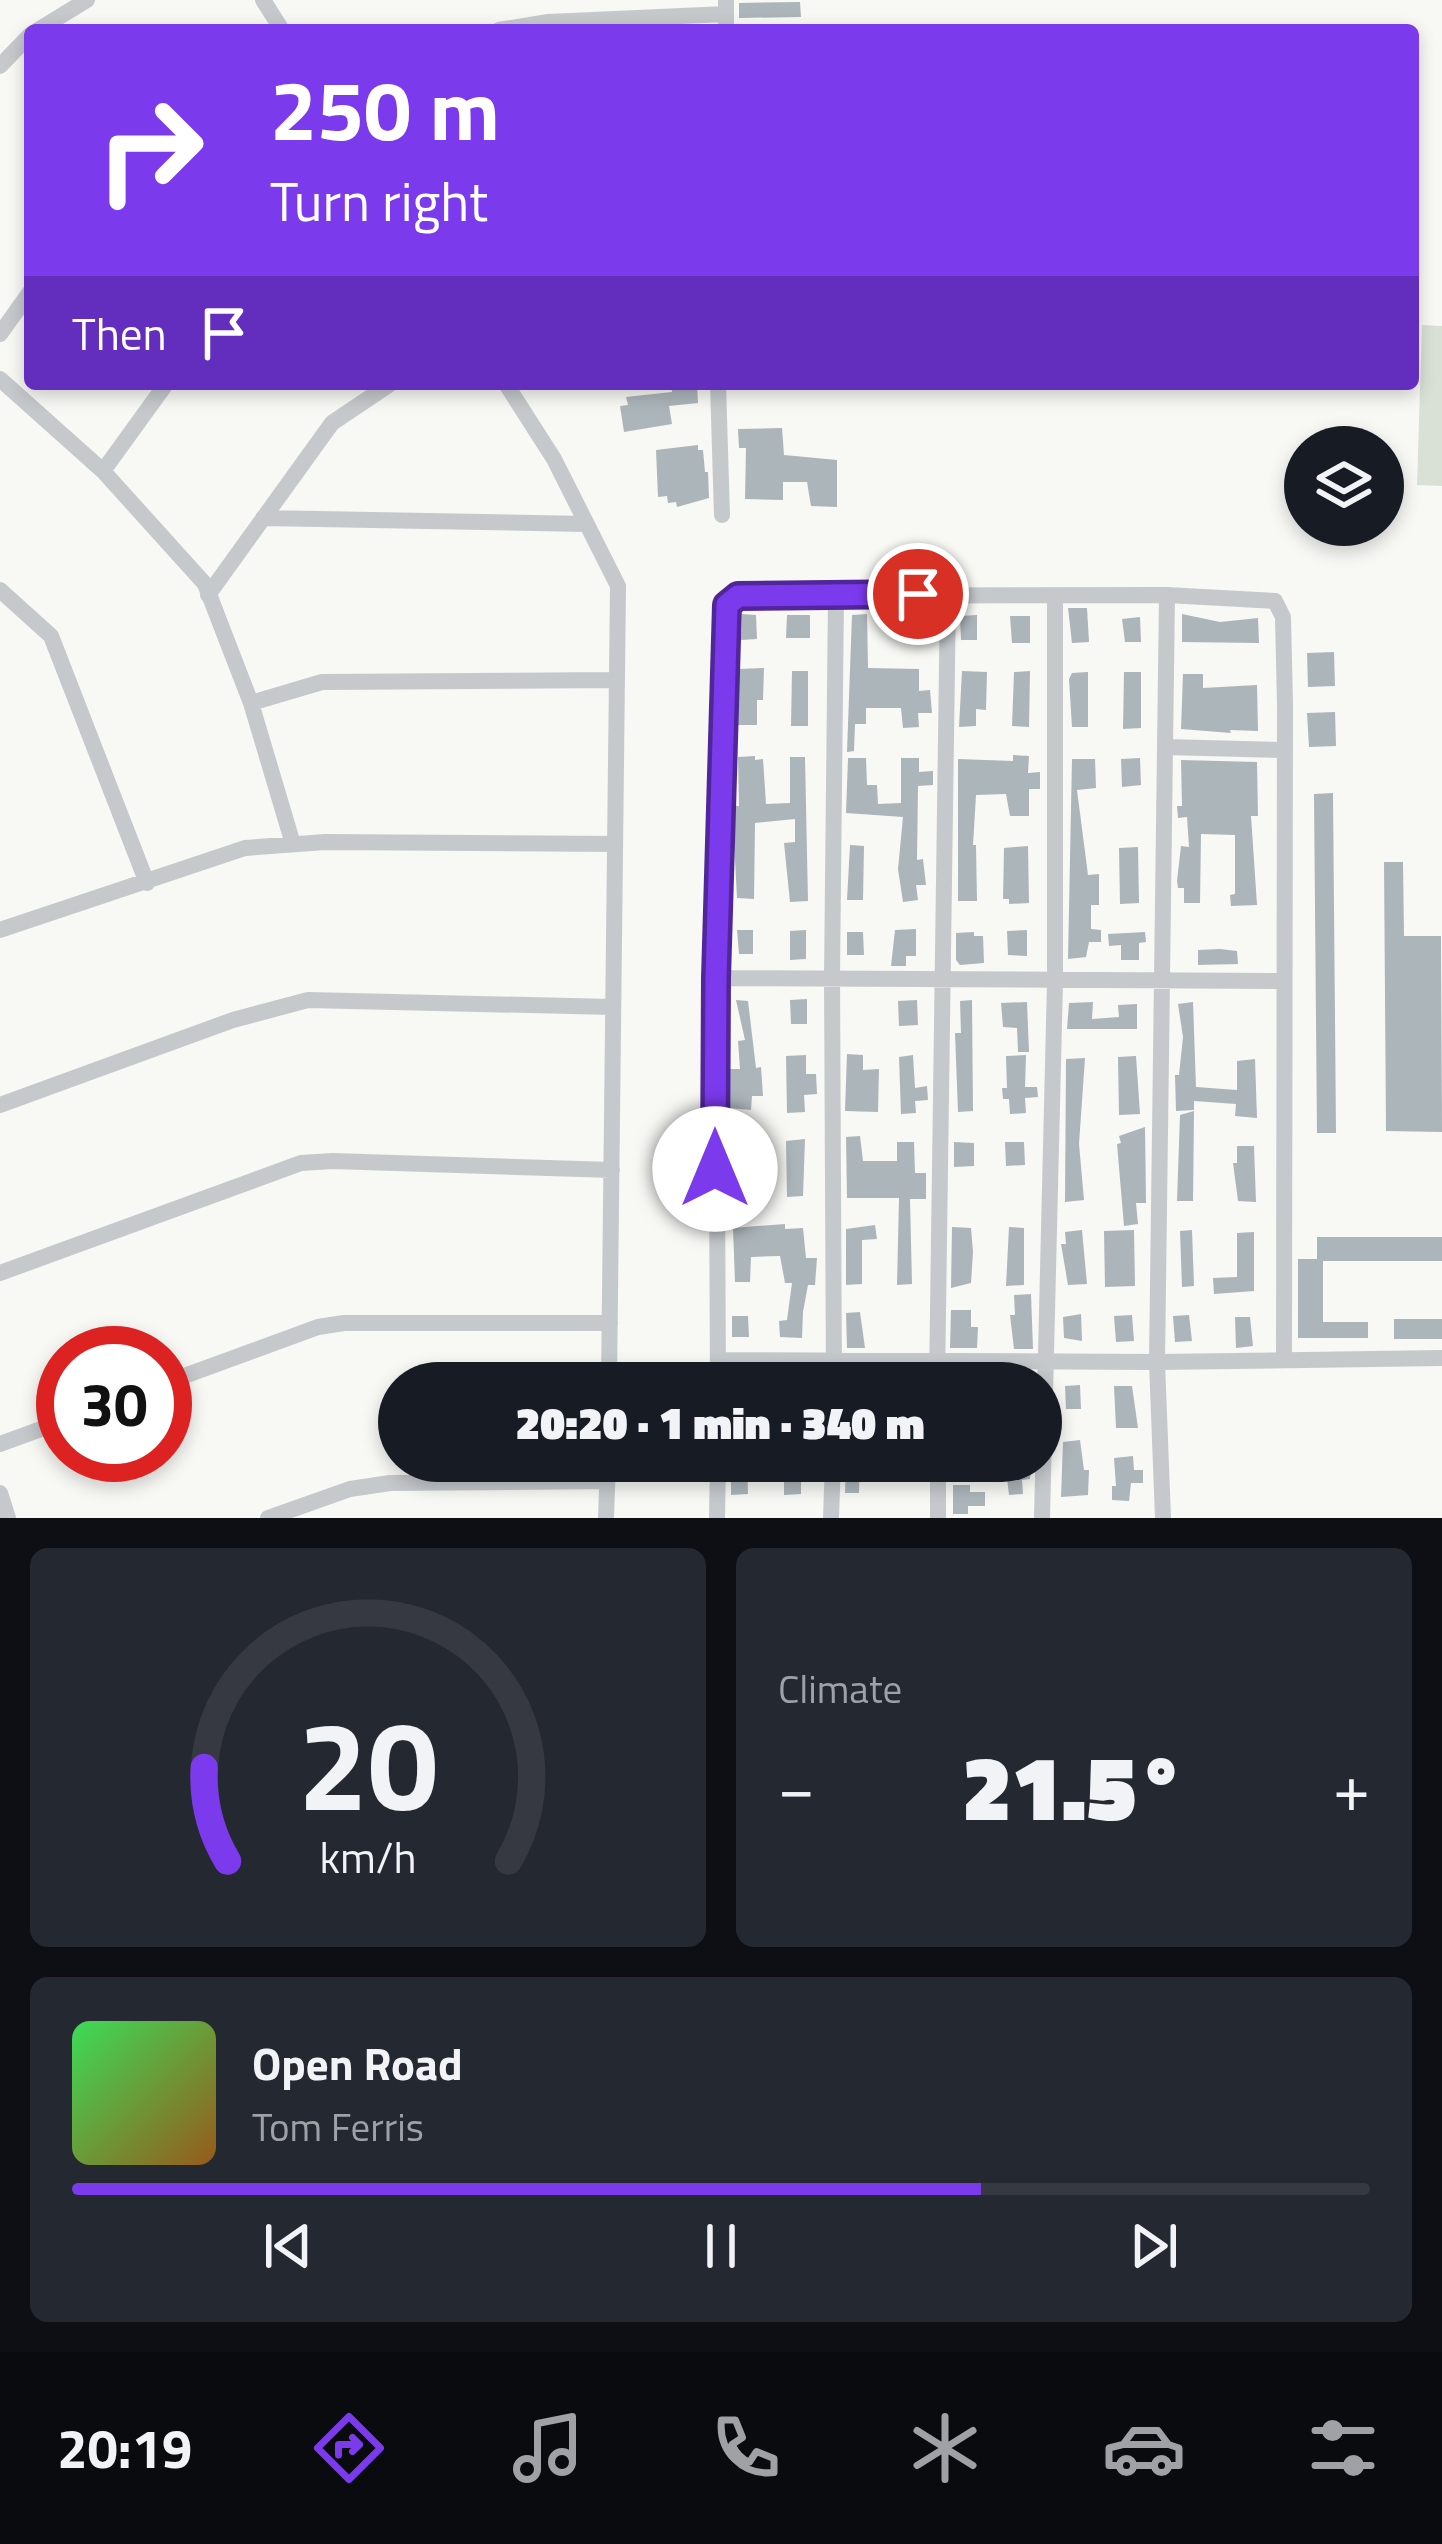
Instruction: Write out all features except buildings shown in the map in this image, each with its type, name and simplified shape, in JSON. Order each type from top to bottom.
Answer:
[{"type":"street","points":[[48,24],[87,0]]},
{"type":"street","points":[[581,24],[726,15]]},
{"type":"street","points":[[0,66],[24,41]]},
{"type":"street","points":[[0,334],[24,300]]},
{"type":"street","points":[[0,380],[103,471],[205,584],[251,703],[293,844]]},
{"type":"street","points":[[103,471],[162,390]]},
{"type":"street","points":[[208,595],[332,423],[381,390]]},
{"type":"street","points":[[510,390],[554,459],[618,586],[609,1362]]},
{"type":"street","points":[[718,390],[722,515]]},
{"type":"street","points":[[263,518],[586,524]]},
{"type":"street","points":[[0,590],[51,636],[147,883]]},
{"type":"street","points":[[937,1360],[948,594]]},
{"type":"street","points":[[1163,1518],[1157,1362],[1167,595]]},
{"type":"street","points":[[1284,1360],[1283,617],[1275,601],[1167,595],[738,596],[727,605],[716,978],[718,1360],[1157,1362],[1442,1358]]},
{"type":"street","points":[[835,1361],[836,596]]},
{"type":"street","points":[[1042,1518],[1055,982],[1054,597]]},
{"type":"street","points":[[251,703],[322,682],[617,680]]},
{"type":"street","points":[[1165,747],[1283,750]]},
{"type":"street","points":[[0,930],[245,848],[615,844]]},
{"type":"street","points":[[716,978],[1282,981]]},
{"type":"street","points":[[0,1105],[275,1006],[308,1000],[614,1007]]},
{"type":"street","points":[[0,1273],[301,1163],[612,1170]]},
{"type":"street","points":[[192,1373],[318,1327],[344,1323],[610,1323]]},
{"type":"street","points":[[0,1444],[36,1431]]},
{"type":"street","points":[[268,1518],[350,1489],[390,1483],[498,1482]]},
{"type":"street","points":[[606,1518],[607,1482]]},
{"type":"street","points":[[717,1518],[718,1482]]},
{"type":"street","points":[[832,1518],[833,1482]]},
{"type":"street","points":[[938,1482],[938,1518]]},
{"type":"street","points":[[0,1493],[8,1518]]},
{"type":"shaded area","points":[[1422,325],[1442,326],[1442,486],[1417,485]]},
{"type":"route","points":[[715,1169],[727,605],[738,596],[918,594]]}]
